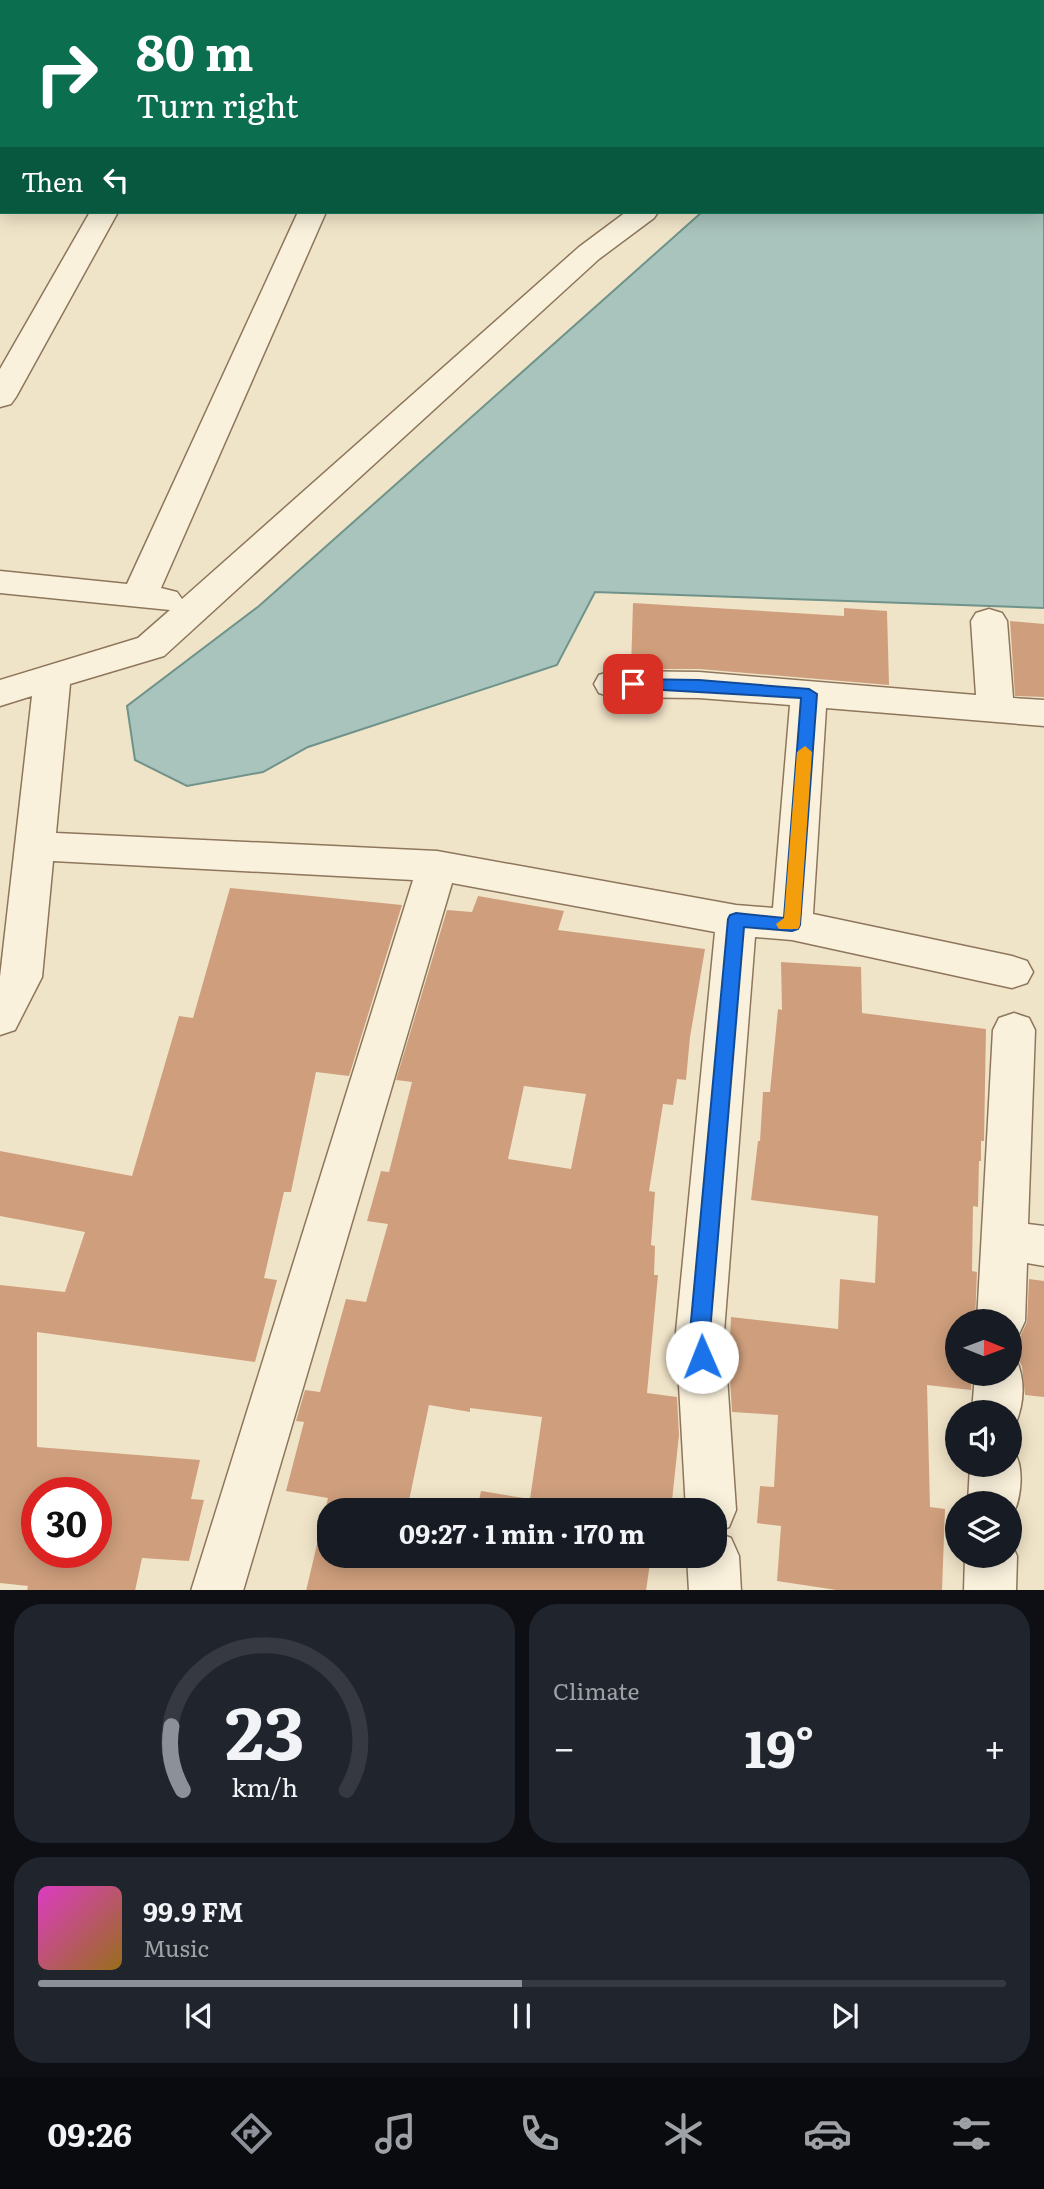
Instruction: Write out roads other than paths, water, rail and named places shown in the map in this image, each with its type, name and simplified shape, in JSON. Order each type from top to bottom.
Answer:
[{"type":"street","points":[[0,397],[103,214]]},
{"type":"street","points":[[139,597],[311,214]]},
{"type":"street","points":[[0,694],[151,647],[589,253],[641,214]]},
{"type":"street","points":[[0,582],[200,604]]},
{"type":"street","points":[[989,621],[995,709]]},
{"type":"street","points":[[0,1018],[20,977],[52,678]]},
{"type":"street","points":[[612,684],[699,685],[1044,713]]},
{"type":"street","points":[[792,925],[809,694]]},
{"type":"street","points":[[34,846],[436,866],[736,919],[792,925],[1012,972]]},
{"type":"street","points":[[217,1590],[436,866]]},
{"type":"street","points":[[710,1498],[700,1332],[736,919]]},
{"type":"street","points":[[1005,1309],[1024,1243],[1014,1030]]},
{"type":"street","points":[[714,1568],[715,1590]]},
{"type":"street","points":[[989,1590],[990,1568]]},
{"type":"water","points":[[700,214],[1044,214],[1044,608],[595,592],[557,665],[308,747],[263,772],[187,786],[135,760],[127,706],[259,606]]}]
